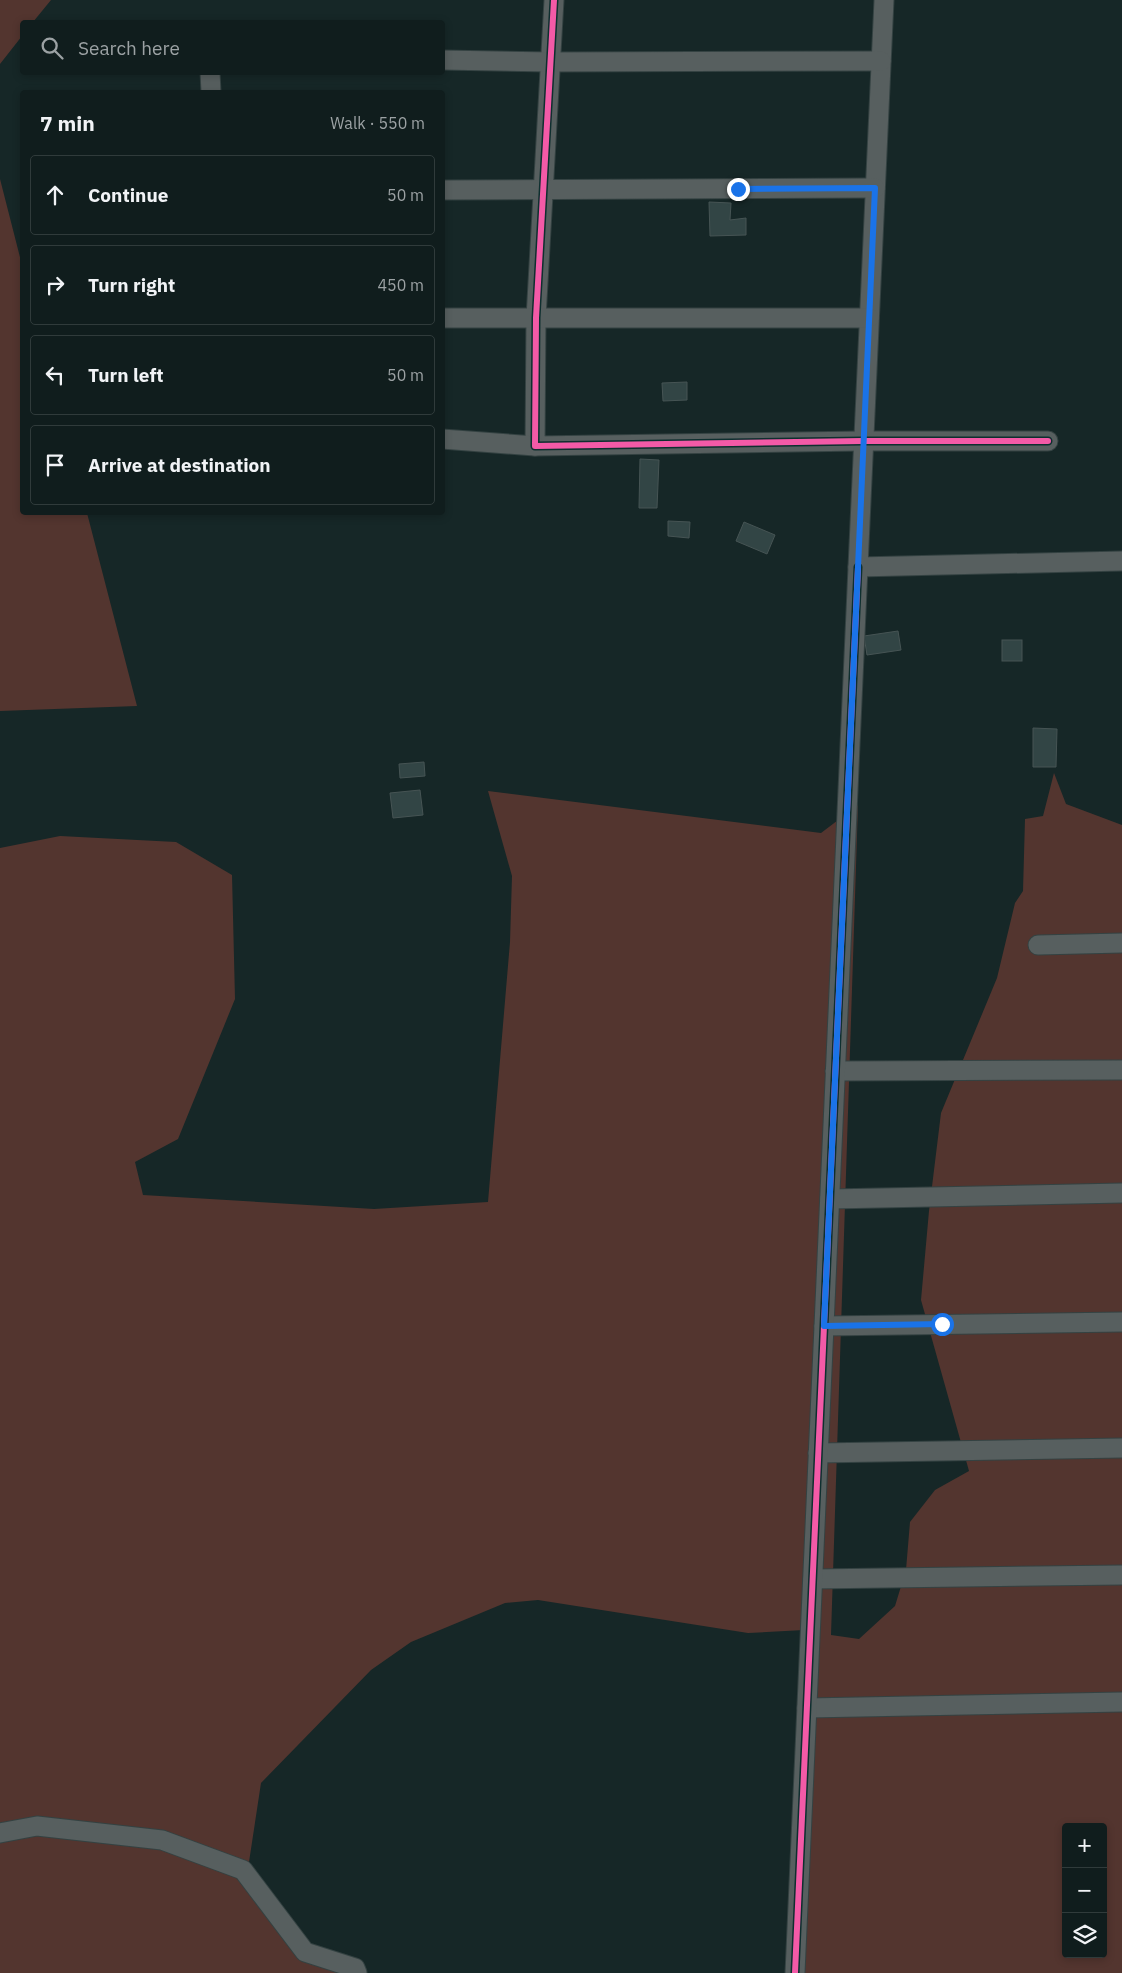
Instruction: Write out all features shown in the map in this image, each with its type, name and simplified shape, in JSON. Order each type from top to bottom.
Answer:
[{"type":"street","points":[[535,446],[536,318],[554,0]]},
{"type":"street","points":[[795,1973],[884,0]]},
{"type":"street","points":[[445,60],[550,62],[881,61]]},
{"type":"street","points":[[210,75],[211,90]]},
{"type":"street","points":[[445,190],[875,188]]},
{"type":"street","points":[[445,318],[869,318]]},
{"type":"street","points":[[445,439],[535,446],[863,441],[1048,441]]},
{"type":"street","points":[[858,567],[1122,561]]},
{"type":"street","points":[[1038,945],[1122,943]]},
{"type":"street","points":[[836,1071],[1122,1070]]},
{"type":"street","points":[[830,1199],[1122,1193]]},
{"type":"street","points":[[824,1326],[1122,1322]]},
{"type":"street","points":[[818,1453],[1122,1448]]},
{"type":"street","points":[[813,1578],[1122,1575]]},
{"type":"street","points":[[807,1708],[1122,1702]]},
{"type":"street","points":[[0,1833],[37,1826],[162,1840],[243,1870],[304,1952],[355,1968],[357,1973]]},
{"type":"shaded area","points":[[0,0],[51,0],[35,20],[20,20],[20,39],[0,64]]},
{"type":"shaded area","points":[[0,179],[20,257],[20,515],[88,515],[137,706],[0,711]]},
{"type":"shaded area","points":[[1054,773],[1066,804],[1122,825],[1122,1973],[786,1973],[804,1630],[748,1633],[538,1600],[505,1603],[411,1642],[371,1670],[261,1783],[249,1862],[310,1944],[362,1961],[366,1973],[0,1973],[0,848],[60,836],[176,842],[232,875],[235,999],[178,1139],[135,1162],[143,1195],[374,1209],[488,1202],[510,942],[512,876],[488,791],[821,833],[858,805],[831,1635],[859,1639],[895,1606],[906,1570],[910,1522],[935,1490],[969,1471],[921,1300],[929,1211],[941,1113],[997,978],[1015,903],[1023,891],[1025,819],[1043,816]]},
{"type":"building","points":[[709,202],[731,203],[730,220],[746,218],[746,235],[710,236]]},
{"type":"building","points":[[687,382],[687,400],[663,401],[662,383]]},
{"type":"building","points":[[640,459],[659,460],[657,508],[639,508]]},
{"type":"building","points":[[668,521],[690,522],[689,538],[668,536]]},
{"type":"building","points":[[744,522],[775,535],[767,554],[736,541]]},
{"type":"building","points":[[898,631],[901,650],[867,655],[864,636]]},
{"type":"building","points":[[1002,640],[1022,640],[1022,661],[1002,661]]},
{"type":"building","points":[[1033,728],[1057,729],[1056,767],[1033,767]]},
{"type":"building","points":[[424,762],[425,776],[400,778],[399,764]]},
{"type":"building","points":[[420,790],[423,815],[393,818],[390,793]]},
{"type":"cycle path","points":[[554,0],[536,318],[535,446],[863,441],[1048,441]]},
{"type":"cycle path","points":[[795,1973],[858,567]]},
{"type":"route","points":[[738,189],[875,188],[824,1326],[942,1324]]}]
